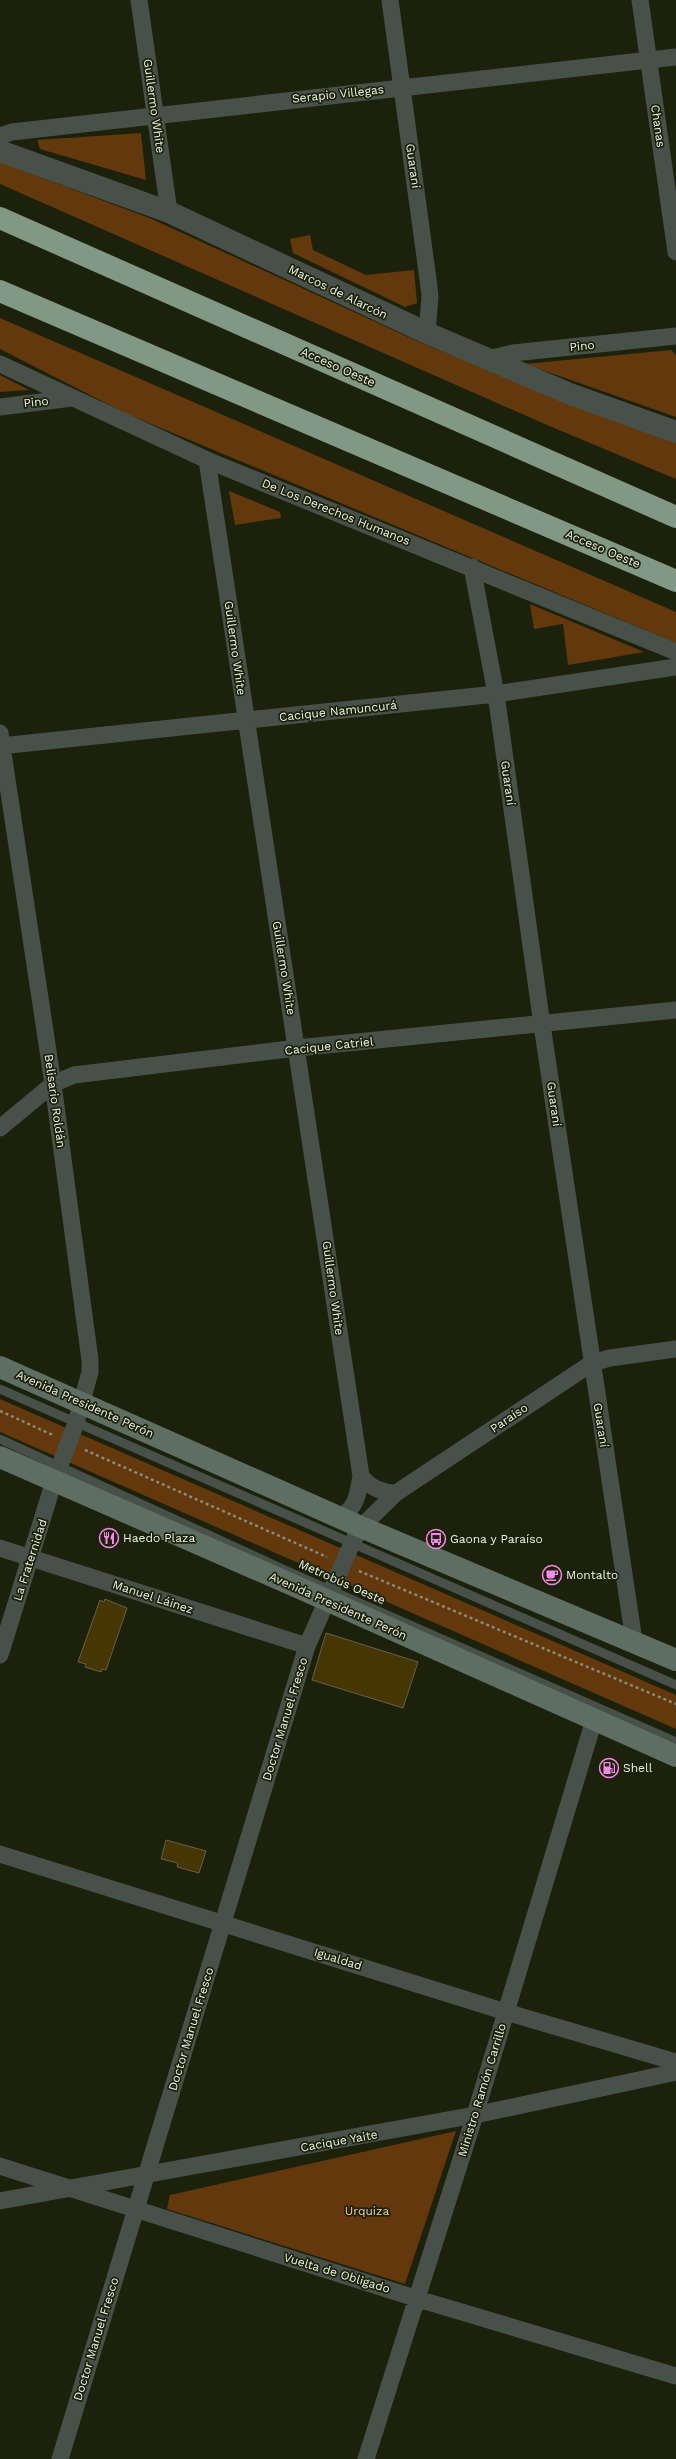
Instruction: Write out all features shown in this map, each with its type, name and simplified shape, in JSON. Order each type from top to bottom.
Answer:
[{"type":"highway","name":"Acceso Oeste","points":[[0,218],[676,517]]},
{"type":"highway","name":"Acceso Oeste","points":[[0,291],[676,581]]},
{"type":"main road","name":"Avenida Presidente Perón","points":[[0,1367],[78,1412],[340,1518],[356,1535],[634,1641],[676,1660]]},
{"type":"main road","name":"Avenida Presidente Perón","points":[[0,1457],[57,1473],[329,1595],[594,1720],[676,1756]]},
{"type":"street","name":"Guillermo White","points":[[139,0],[169,212]]},
{"type":"street","name":"Guaraní","points":[[390,0],[428,279],[427,333]]},
{"type":"street","name":"Chanas","points":[[640,0],[676,252]]},
{"type":"street","name":"Serapio Villegas","points":[[0,136],[156,115],[676,57]]},
{"type":"street","name":"Marcos de Alarcón","points":[[0,151],[169,212],[427,333],[570,394],[676,432]]},
{"type":"street","name":"Pino","points":[[488,359],[513,353],[676,336]]},
{"type":"street","name":"De Los Derechos Humanos","points":[[0,364],[207,460],[472,567],[676,652]]},
{"type":"street","name":"Pino","points":[[0,407],[72,398]]},
{"type":"street","name":"Guillermo White","points":[[207,460],[361,1476],[357,1500],[351,1510],[340,1518]]},
{"type":"street","name":"Guaraní","points":[[472,567],[496,694],[542,1025],[634,1641]]},
{"type":"street","name":"Cacique Namuncurá","points":[[1,742],[246,720],[496,694],[676,668]]},
{"type":"street","name":"Belisario Roldán","points":[[1,742],[53,1084],[90,1360],[90,1372],[57,1473]]},
{"type":"street","name":"Cacique Catriel","points":[[0,1128],[53,1084],[74,1075],[297,1048],[542,1025],[676,1010]]},
{"type":"street","name":"Paraíso","points":[[356,1535],[396,1493],[592,1363],[610,1358],[676,1349]]},
{"type":"street","name":"La Fraternidad","points":[[0,1655],[57,1473]]},
{"type":"street","points":[[361,1476],[367,1485],[377,1490],[396,1493]]},
{"type":"street","name":"Doctor Manuel Fresco","points":[[60,2459],[307,1646],[356,1535]]},
{"type":"street","name":"Manuel Láinez","points":[[0,1548],[307,1646]]},
{"type":"street","name":"Ministro Ramón Carrillo","points":[[366,2459],[418,2299],[475,2115],[594,1720]]},
{"type":"street","name":"Igualdad","points":[[0,1854],[506,2012],[676,2062]]},
{"type":"street","name":"Cacique Yaite","points":[[0,2201],[146,2176],[475,2115],[676,2072]]},
{"type":"street","name":"Vuelta de Obligado","points":[[0,2166],[418,2299],[676,2376]]},
{"type":"lane","points":[[0,1389],[78,1412],[356,1535],[676,1685]]},
{"type":"lane","points":[[0,1440],[57,1473]]},
{"type":"lane","name":"Metrobús Oeste","points":[[329,1595],[676,1742]]},
{"type":"green space","points":[[141,133],[146,180],[40,149],[37,140]]},
{"type":"green space","points":[[0,162],[152,219],[417,341],[573,405],[676,442],[676,479],[547,425],[0,184]]},
{"type":"green space","points":[[310,235],[313,250],[366,275],[414,270],[417,303],[405,307],[293,253],[290,239]]},
{"type":"green space","points":[[0,318],[676,612],[676,643],[125,413],[0,349]]},
{"type":"green space","points":[[671,350],[676,355],[676,417],[525,364]]},
{"type":"green space","points":[[0,375],[29,390],[0,392]]},
{"type":"green space","points":[[229,491],[280,512],[281,518],[235,525]]},
{"type":"green space","points":[[530,604],[644,652],[568,665],[563,624],[534,629]]},
{"type":"green space","points":[[0,1399],[676,1695],[676,1729],[0,1432]]},
{"type":"green space","name":"Urquiza","points":[[456,2131],[405,2284],[167,2209],[170,2195]]},
{"type":"building","points":[[105,1599],[127,1608],[106,1670],[102,1669],[101,1672],[85,1667],[86,1664],[78,1662],[100,1600],[104,1602]]},
{"type":"building","points":[[326,1633],[418,1662],[403,1708],[312,1680]]},
{"type":"building","points":[[166,1840],[206,1851],[199,1873],[177,1867],[178,1863],[161,1859]]},
{"type":"place","name":"Haedo Plaza","points":[[109,1538]]},
{"type":"place","name":"Gaona y Paraíso","points":[[436,1539]]},
{"type":"place","name":"Montalto","points":[[552,1575]]},
{"type":"place","name":"Shell","points":[[609,1768]]}]
